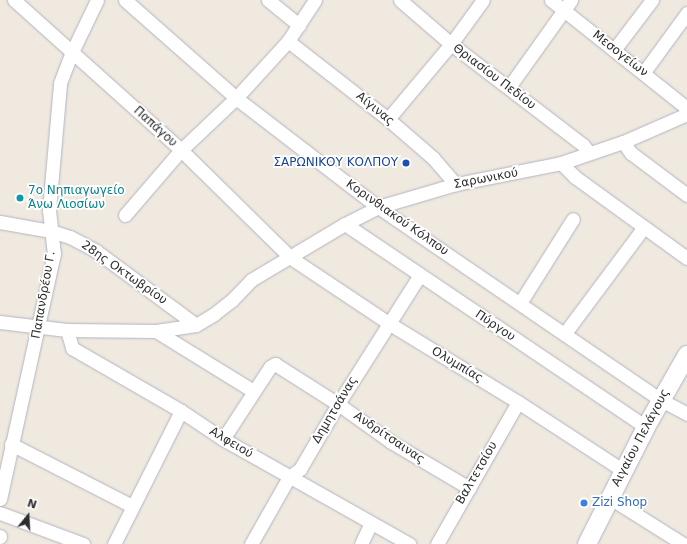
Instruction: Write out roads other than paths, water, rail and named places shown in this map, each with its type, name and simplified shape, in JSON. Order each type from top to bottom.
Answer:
[{"type":"main road","name":"Αιγαίου Πελάγους","points":[[587,544],[646,427],[687,355]]},
{"type":"street","name":"Παπάγου","points":[[14,0],[181,150],[291,258]]},
{"type":"street","name":"Παπανδρέου Γ.","points":[[0,499],[54,254],[49,210],[60,83],[72,52],[97,0]]},
{"type":"street","name":"Κορινθιακού Κόλπου","points":[[125,0],[236,98],[378,207],[565,333],[661,400],[687,414]]},
{"type":"street","points":[[268,0],[299,24]]},
{"type":"street","points":[[125,215],[181,150],[236,98],[288,41],[315,0]]},
{"type":"street","name":"Θριασίου Πεδίου","points":[[400,0],[451,44],[583,145],[590,153]]},
{"type":"street","points":[[388,119],[451,44],[483,0]]},
{"type":"street","name":"Μεσογείων","points":[[551,0],[567,5],[614,50],[644,72],[687,108]]},
{"type":"street","points":[[614,50],[652,0]]},
{"type":"street","points":[[509,87],[567,5]]},
{"type":"street","points":[[644,72],[687,13]]},
{"type":"street","name":"Αίγινας","points":[[288,41],[388,119],[433,158],[456,184]]},
{"type":"street","name":"Σαρωνικού","points":[[196,325],[214,314],[232,300],[251,280],[291,258],[345,224],[378,207],[456,184],[561,163],[684,119]]},
{"type":"street","points":[[623,142],[631,153],[687,195]]},
{"type":"street","points":[[561,163],[575,177],[687,258]]},
{"type":"street","points":[[520,303],[573,219]]},
{"type":"street","name":"28ης Οκτωβρίου","points":[[0,222],[51,231],[70,237],[96,252],[196,325]]},
{"type":"street","name":"Πύργου","points":[[345,224],[646,427]]},
{"type":"street","points":[[565,333],[644,227]]},
{"type":"street","name":"Ολυμπίας","points":[[291,258],[390,324],[518,402],[624,471]]},
{"type":"street","name":"Δημητσάνας","points":[[251,544],[289,477],[300,469],[338,404],[420,275]]},
{"type":"street","points":[[0,322],[67,330],[156,331],[196,325]]},
{"type":"street","name":"Αλφειού","points":[[67,330],[72,348],[181,411],[223,439],[409,544]]},
{"type":"street","points":[[156,331],[253,391],[223,439]]},
{"type":"street","name":"Ανδρίτσαινας","points":[[253,391],[270,367],[275,364],[280,366],[338,404],[391,442],[469,488]]},
{"type":"street","name":"Βαλτετσίου","points":[[437,544],[518,402]]},
{"type":"street","points":[[114,544],[181,411]]},
{"type":"street","points":[[11,444],[132,506]]},
{"type":"street","points":[[610,498],[683,544]]},
{"type":"street","points":[[0,513],[84,544]]},
{"type":"street","points":[[361,544],[371,523]]},
{"type":"place","name":"ΣΑΡΩΝΙΚΟΥ ΚΟΛΠΟΥ","points":[[406,163]]},
{"type":"place","name":"7o Νηπιαγωγείο Άνω Λιοσίων","points":[[20,198]]},
{"type":"place","name":"Zizi Shop","points":[[584,503]]}]
